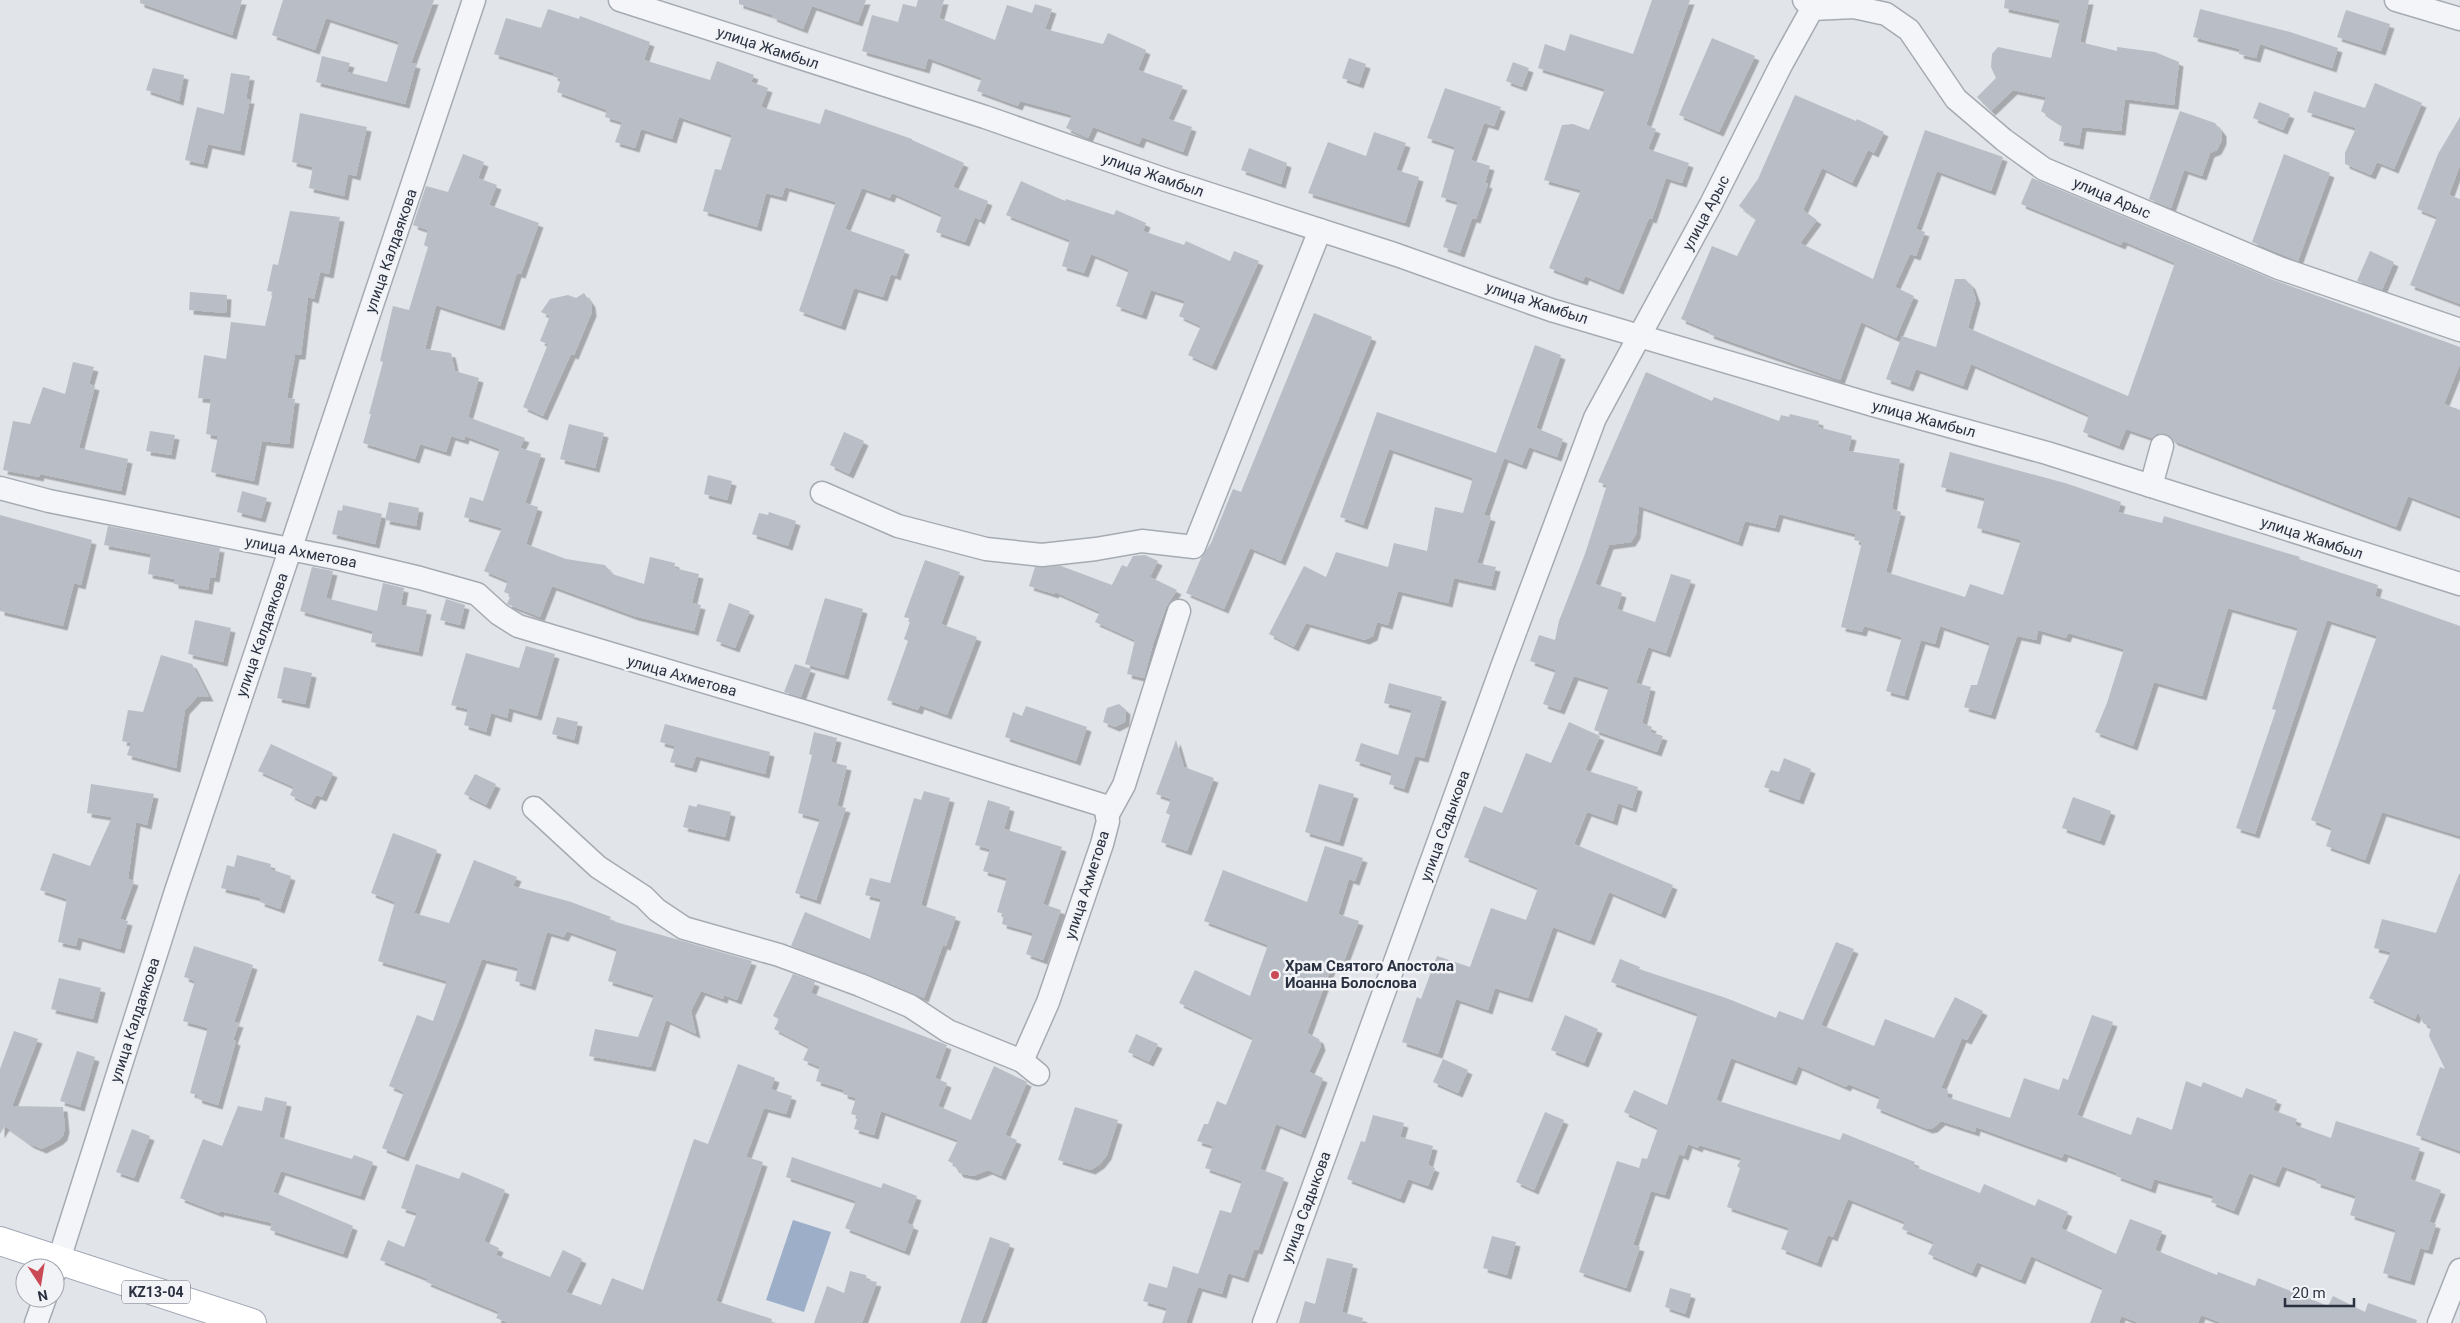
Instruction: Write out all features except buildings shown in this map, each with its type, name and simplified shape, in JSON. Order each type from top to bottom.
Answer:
[{"type":"main road","name":"KZ13-04","points":[[0,1241],[39,1258]]},
{"type":"main road","name":"KZ13-04","points":[[65,1268],[252,1323]]},
{"type":"street","name":"улица Калдаякова","points":[[60,1258],[175,894],[474,0]]},
{"type":"street","name":"улица Жамбыл","points":[[620,0],[985,117],[1551,310],[1872,405],[2048,453],[2460,584]]},
{"type":"street","points":[[2396,0],[2460,19]]},
{"type":"street","name":"улица Арыс","points":[[1640,336],[1711,204],[1781,65],[1808,4],[1854,7],[1886,14],[1909,30],[1956,99],[2004,140],[2044,169],[2279,268],[2460,330]]},
{"type":"street","points":[[822,493],[898,526],[986,549],[1042,555],[1142,541],[1194,546],[1320,230]]},
{"type":"street","name":"улица Садыкова","points":[[1264,1323],[1502,667],[1596,418],[1640,336]]},
{"type":"street","points":[[2151,486],[2162,446]]},
{"type":"street","name":"улица Ахметова","points":[[0,488],[49,502],[340,559],[476,594],[499,614],[518,626],[808,713],[1104,806],[1108,821],[1099,853],[1048,1002],[1030,1068],[948,1031],[910,1006],[860,985],[779,955],[684,928],[657,910],[644,897],[598,867],[534,808]]},
{"type":"street","points":[[1107,816],[1124,785],[1179,610]]},
{"type":"street","points":[[2440,1320],[2460,1270]]},
{"type":"street","points":[[36,1323],[41,1308]]},
{"type":"water","points":[[793,1220],[831,1232],[804,1312],[766,1300]]},
{"type":"place","name":"Храм Святого Апостола Иоанна Болослова","points":[[1275,975]]}]
